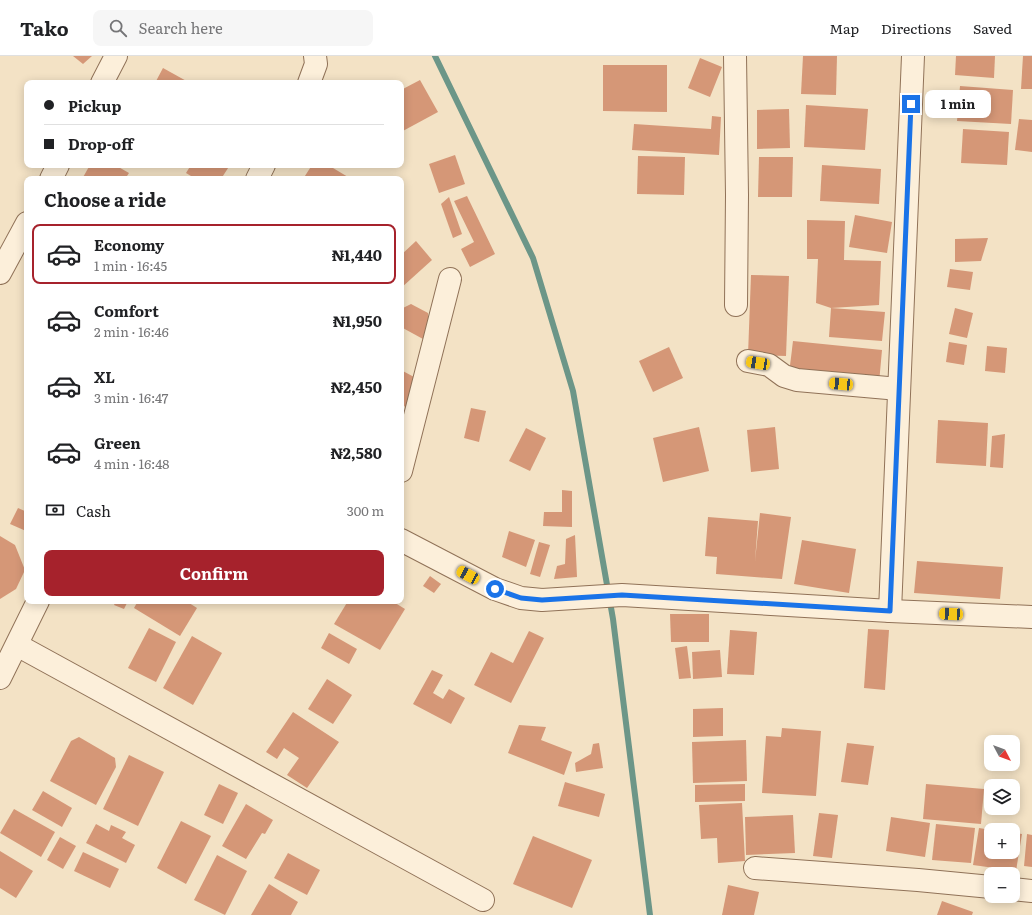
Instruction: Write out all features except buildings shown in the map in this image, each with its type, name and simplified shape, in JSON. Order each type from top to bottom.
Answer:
[{"type":"street","points":[[104,80],[116,56]]},
{"type":"street","points":[[310,80],[316,64],[315,56]]},
{"type":"street","points":[[735,56],[737,195],[736,304]]},
{"type":"street","points":[[890,611],[913,56]]},
{"type":"street","points":[[0,274],[24,229]]},
{"type":"street","points":[[404,459],[450,279]]},
{"type":"street","points":[[748,361],[769,365],[784,376],[797,380],[900,389]]},
{"type":"street","points":[[404,542],[495,589],[521,598],[542,600],[622,595],[890,611],[1032,617]]},
{"type":"street","points":[[0,678],[37,604]]},
{"type":"street","points":[[17,645],[483,900]]},
{"type":"street","points":[[755,868],[984,886]]},
{"type":"street","points":[[1020,890],[1032,891]]},
{"type":"waterway","points":[[435,56],[533,258],[573,391],[613,619],[650,915]]},
{"type":"route","points":[[495,589],[521,598],[542,600],[622,595],[890,611],[911,104]]}]
